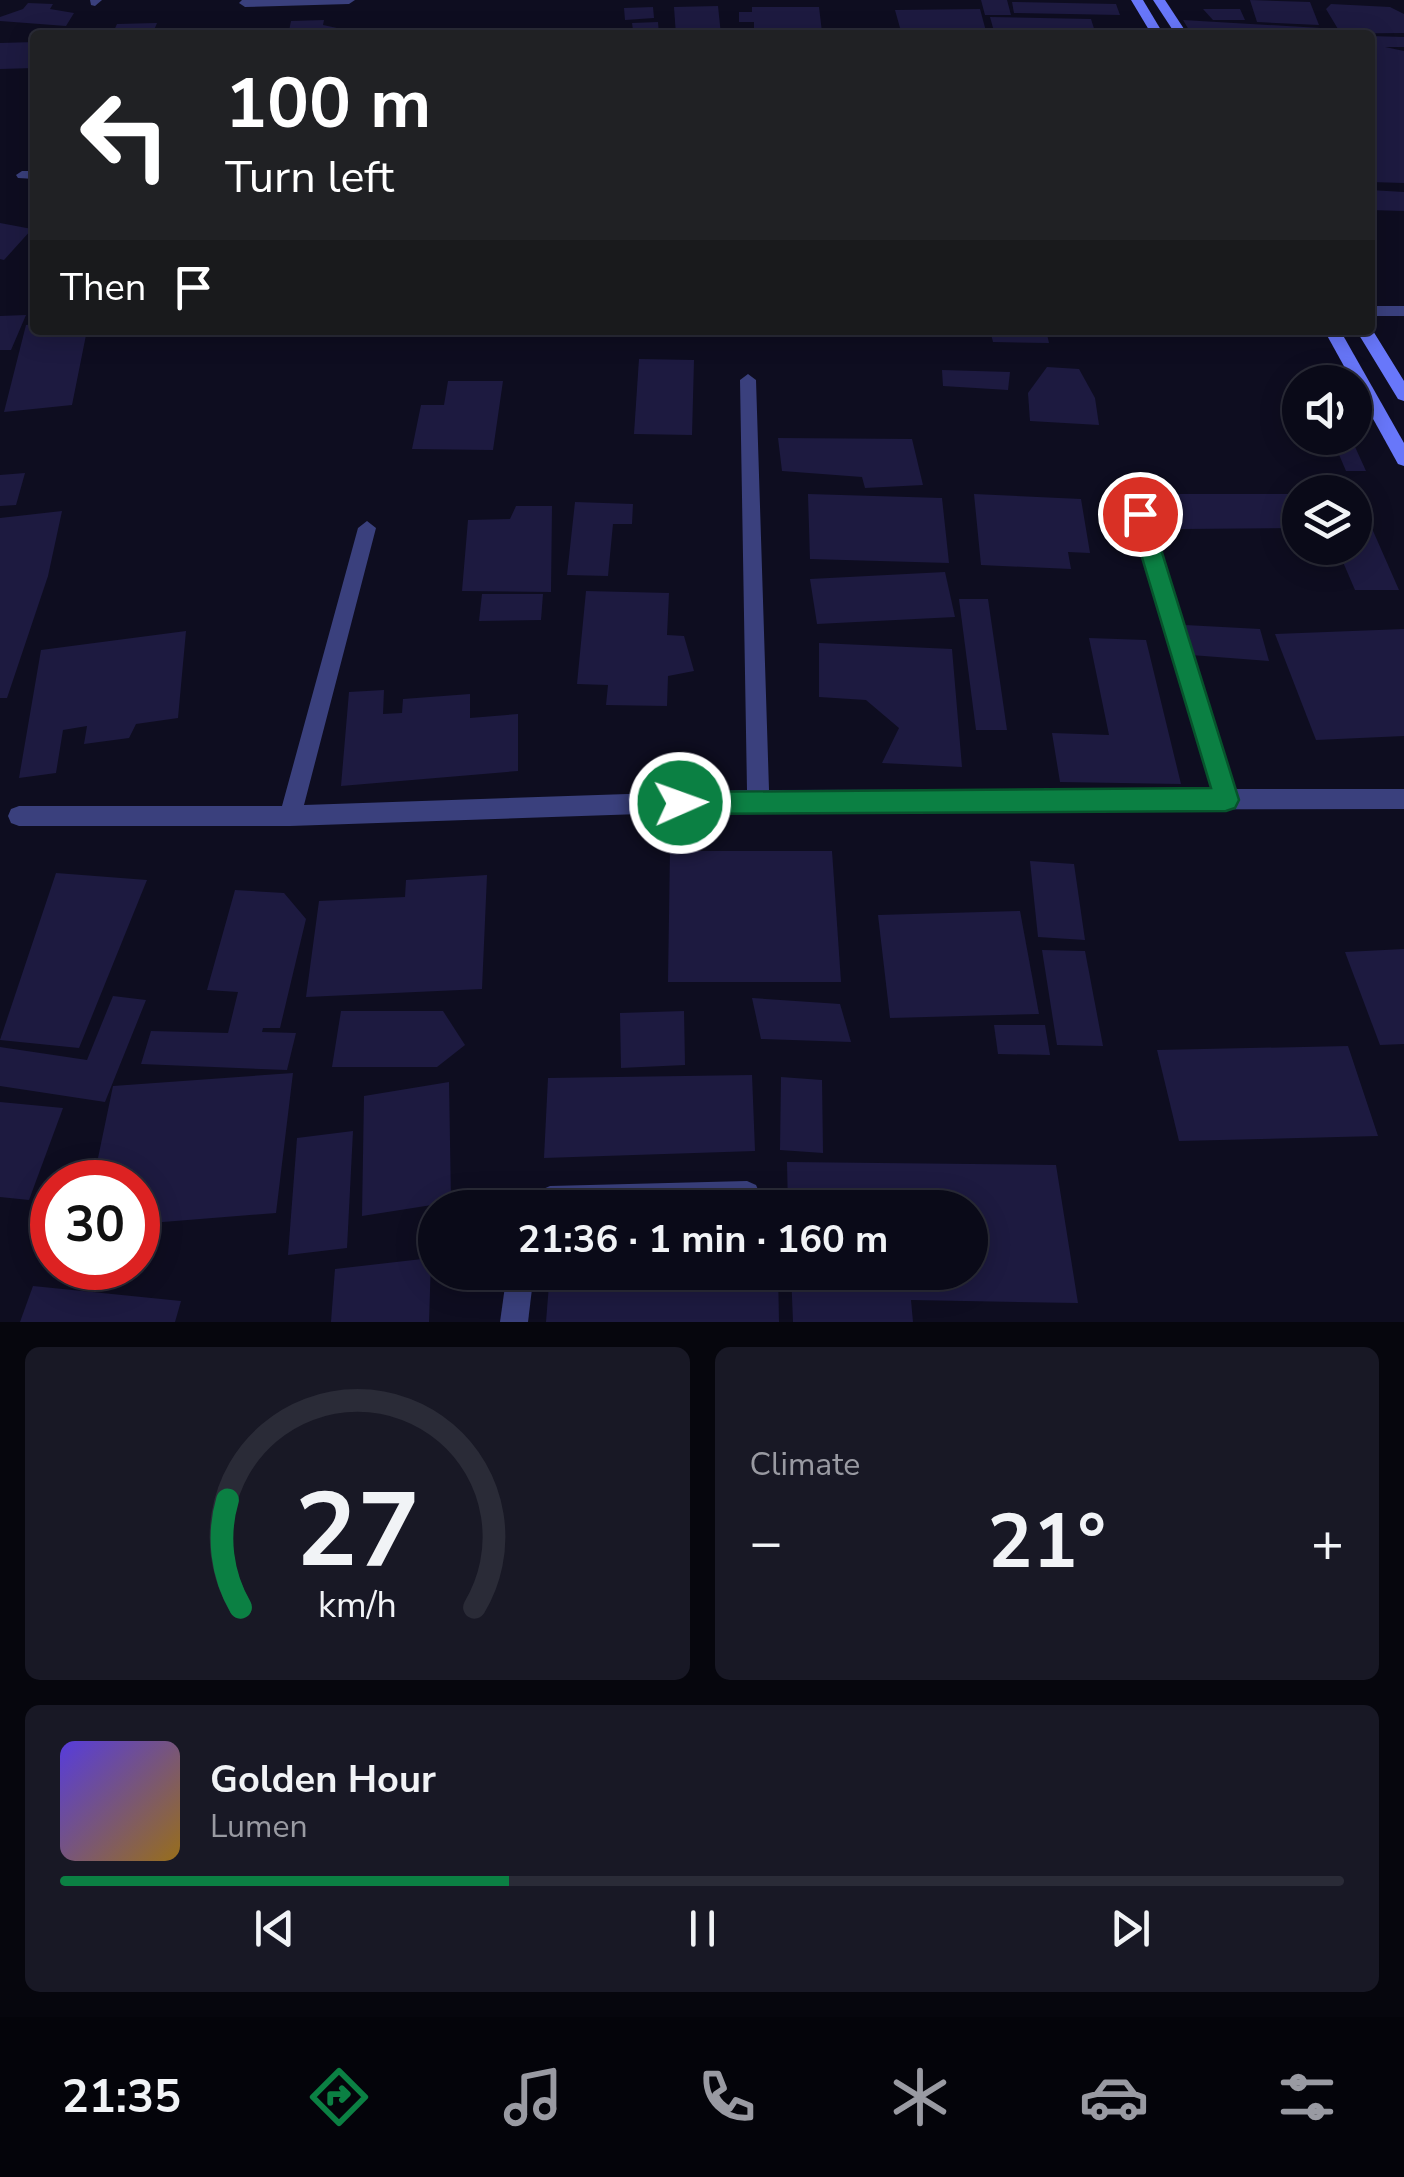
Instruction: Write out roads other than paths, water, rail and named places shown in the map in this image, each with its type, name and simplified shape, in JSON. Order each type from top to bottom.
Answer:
[{"type":"main road","points":[[1138,0],[1155,30]]},
{"type":"main road","points":[[1159,0],[1179,30]]},
{"type":"main road","points":[[1335,335],[1404,459]]},
{"type":"main road","points":[[1367,335],[1404,395]]},
{"type":"street","points":[[244,2],[349,0]]},
{"type":"street","points":[[748,380],[758,800]]},
{"type":"street","points":[[1140,514],[1226,800]]},
{"type":"street","points":[[290,816],[367,528]]},
{"type":"street","points":[[19,816],[290,816],[758,800],[1404,799]]},
{"type":"street","points":[[514,1322],[518,1290]]},
{"type":"lane","points":[[1375,311],[1404,311]]}]
